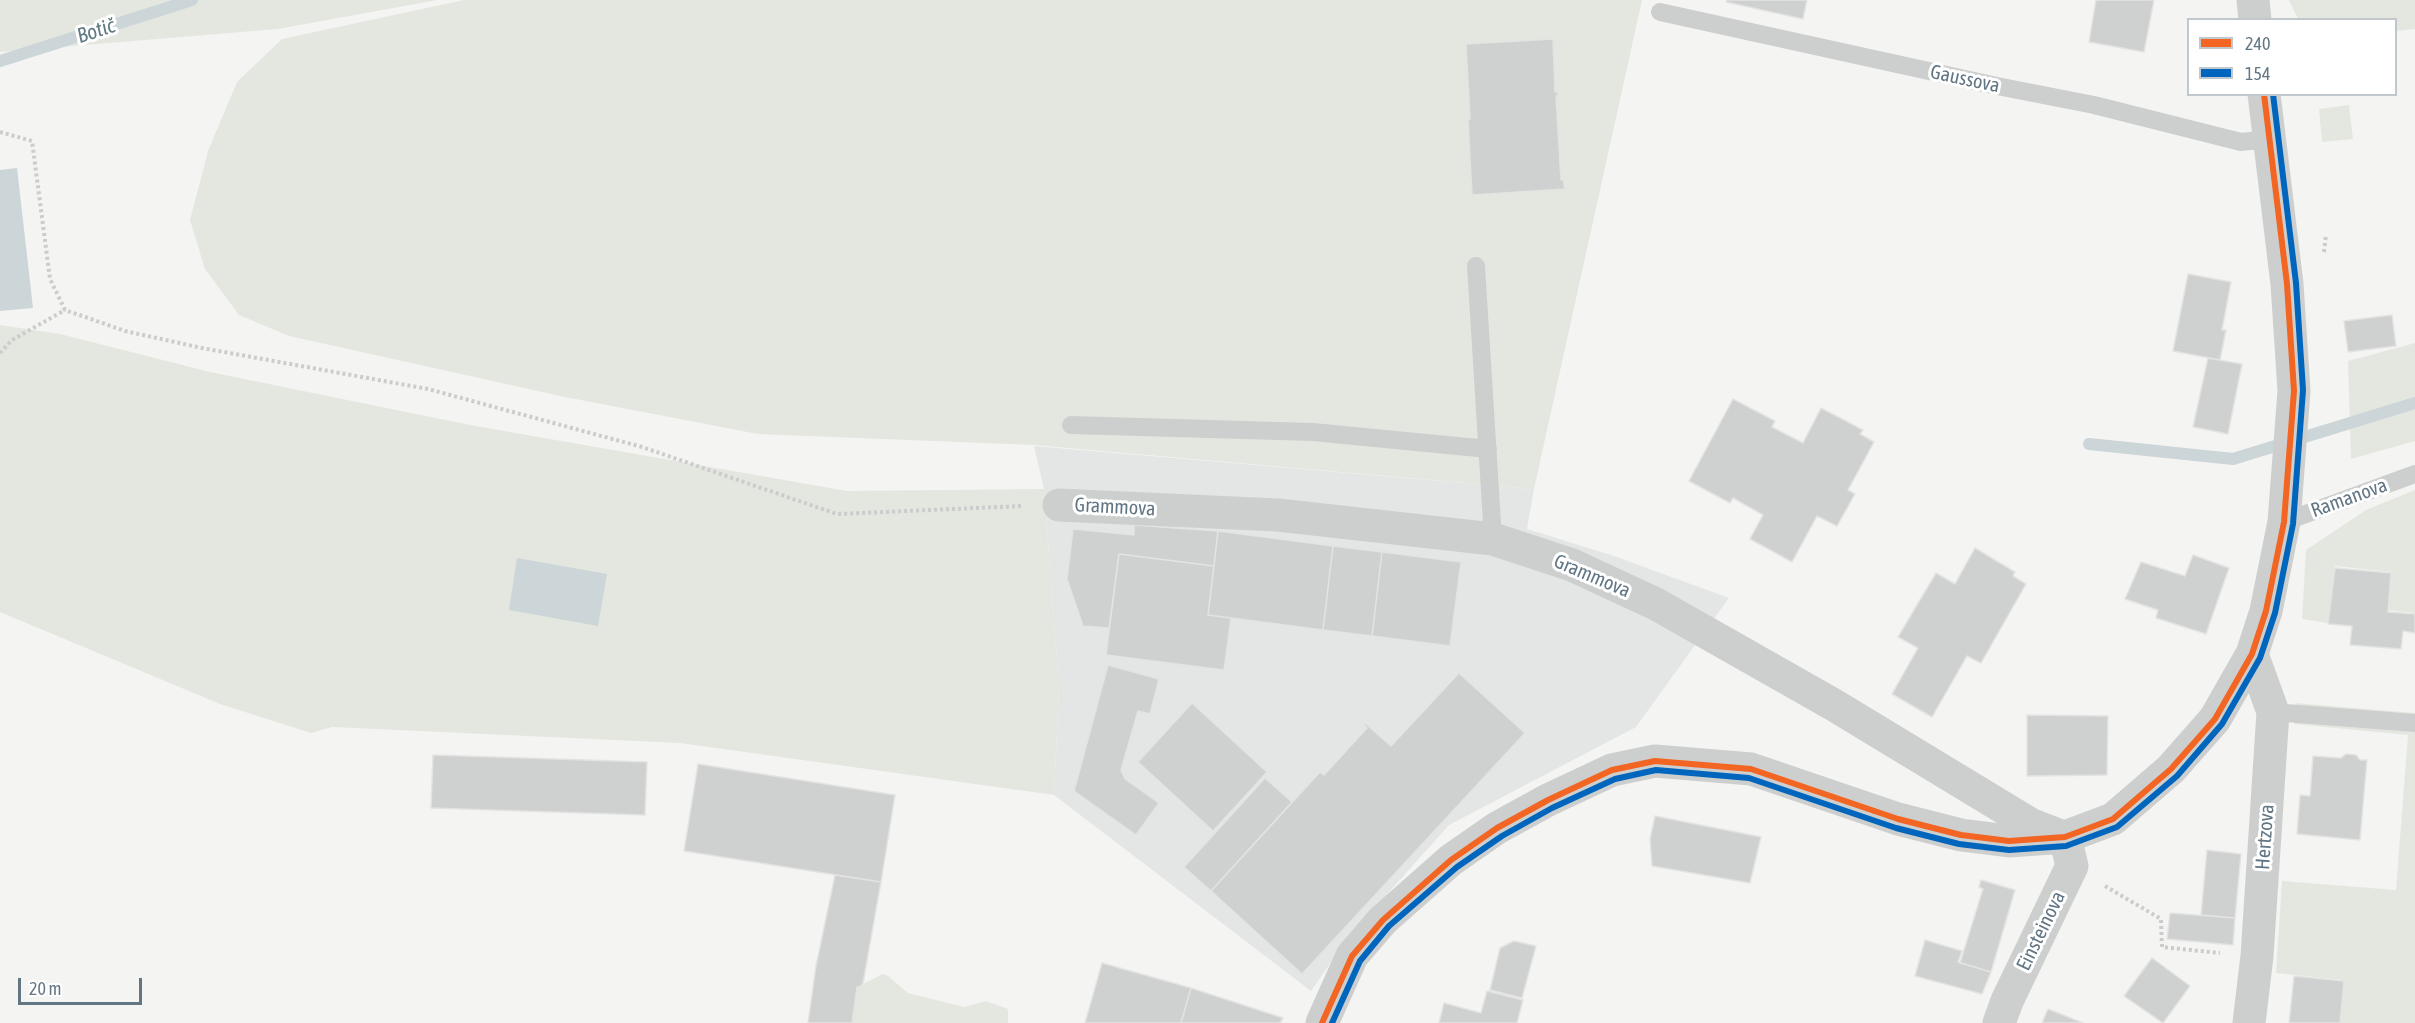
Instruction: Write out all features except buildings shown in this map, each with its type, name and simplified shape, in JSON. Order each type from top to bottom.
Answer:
[{"type":"street","points":[[2253,0],[2255,18]]},
{"type":"street","points":[[1322,1023],[1352,956],[1383,920],[1450,860],[1497,828],[1548,800],[1612,770],[1655,761],[1751,770],[1898,819],[1961,835],[2069,852],[2113,819],[2171,769],[2215,719],[2252,654],[2266,611],[2284,522],[2294,391],[2288,284],[2264,96]]},
{"type":"street","name":"Grammova","points":[[1059,505],[1278,515],[1493,538],[1572,565],[1656,604],[1794,681],[2032,825],[2069,852]]},
{"type":"street","name":"Hertzova","points":[[2249,1023],[2257,956],[2273,712],[2252,654]]},
{"type":"street","name":"Einsteinova","points":[[1999,1023],[2069,852]]},
{"type":"lane","name":"Gaussova","points":[[1660,12],[2094,105],[2241,142],[2270,139]]},
{"type":"lane","points":[[1476,266],[1493,538]]},
{"type":"lane","points":[[1071,425],[1313,432],[1488,449]]},
{"type":"lane","name":"Ramanova","points":[[2284,522],[2415,474]]},
{"type":"lane","points":[[2273,712],[2415,723]]},
{"type":"path","points":[[0,132],[32,141],[50,279],[65,310],[125,331],[428,389],[642,447],[837,514],[1059,505]]},
{"type":"path","points":[[0,353],[12,340],[65,310]]},
{"type":"path","points":[[2069,852],[2161,919],[2162,947],[2257,956]]},
{"type":"shaded area","points":[[0,0],[437,0],[278,29],[0,52]]},
{"type":"shaded area","points":[[464,0],[1642,0],[1534,489],[1034,445],[758,434],[565,397],[289,336],[239,315],[205,269],[190,220],[208,151],[237,82],[282,39]]},
{"type":"shaded area","points":[[2289,0],[2415,0],[2415,29],[2397,31],[2397,18],[2298,18]]},
{"type":"shaded area","points":[[2349,105],[2353,139],[2322,142],[2319,109]]},
{"type":"shaded area","points":[[17,168],[33,308],[0,311],[0,170]]},
{"type":"shaded area","points":[[0,325],[60,334],[210,372],[470,425],[847,491],[1044,489],[1059,687],[1054,795],[680,743],[332,727],[311,733],[220,704],[0,612]]},
{"type":"shaded area","points":[[2415,343],[2415,441],[2351,459],[2348,361]]},
{"type":"shaded area","points":[[1034,446],[1534,489],[1527,529],[1614,556],[1729,598],[1636,727],[1449,825],[1347,939],[1311,991],[1054,795],[1059,687],[1044,489]]},
{"type":"shaded area","points":[[2415,490],[2415,613],[2387,610],[2391,572],[2335,566],[2328,623],[2302,619],[2306,550],[2366,510]]},
{"type":"shaded area","points":[[517,558],[607,574],[598,626],[509,610]]},
{"type":"shaded area","points":[[2295,703],[2415,713],[2415,1023],[2339,1023],[2344,980],[2276,973],[2282,881],[2396,890],[2408,735],[2294,724]]},
{"type":"shaded area","points":[[883,974],[908,993],[964,1007],[986,1001],[1008,1009],[1008,1023],[852,1023],[857,987]]},
{"type":"waterway","name":"Botič","points":[[0,61],[192,0]]},
{"type":"waterway","points":[[2089,444],[2233,459],[2415,403]]},
{"type":"transit line","name":"240","points":[[1322,1023],[1352,956],[1383,920],[1451,860],[1497,828],[1548,800],[1612,770],[1655,761],[1751,769],[1898,819],[1961,835],[2009,841],[2065,837],[2113,819],[2171,769],[2215,719],[2252,654],[2266,611],[2284,522],[2294,391],[2287,284],[2264,96]]},
{"type":"transit line","name":"154","points":[[1332,1023],[1360,961],[1389,926],[1457,867],[1502,836],[1552,808],[1615,779],[1656,770],[1749,778],[1896,828],[1959,844],[2009,850],[2066,846],[2117,827],[2177,776],[2222,724],[2260,658],[2275,613],[2293,524],[2303,390],[2296,283],[2273,96]]}]
